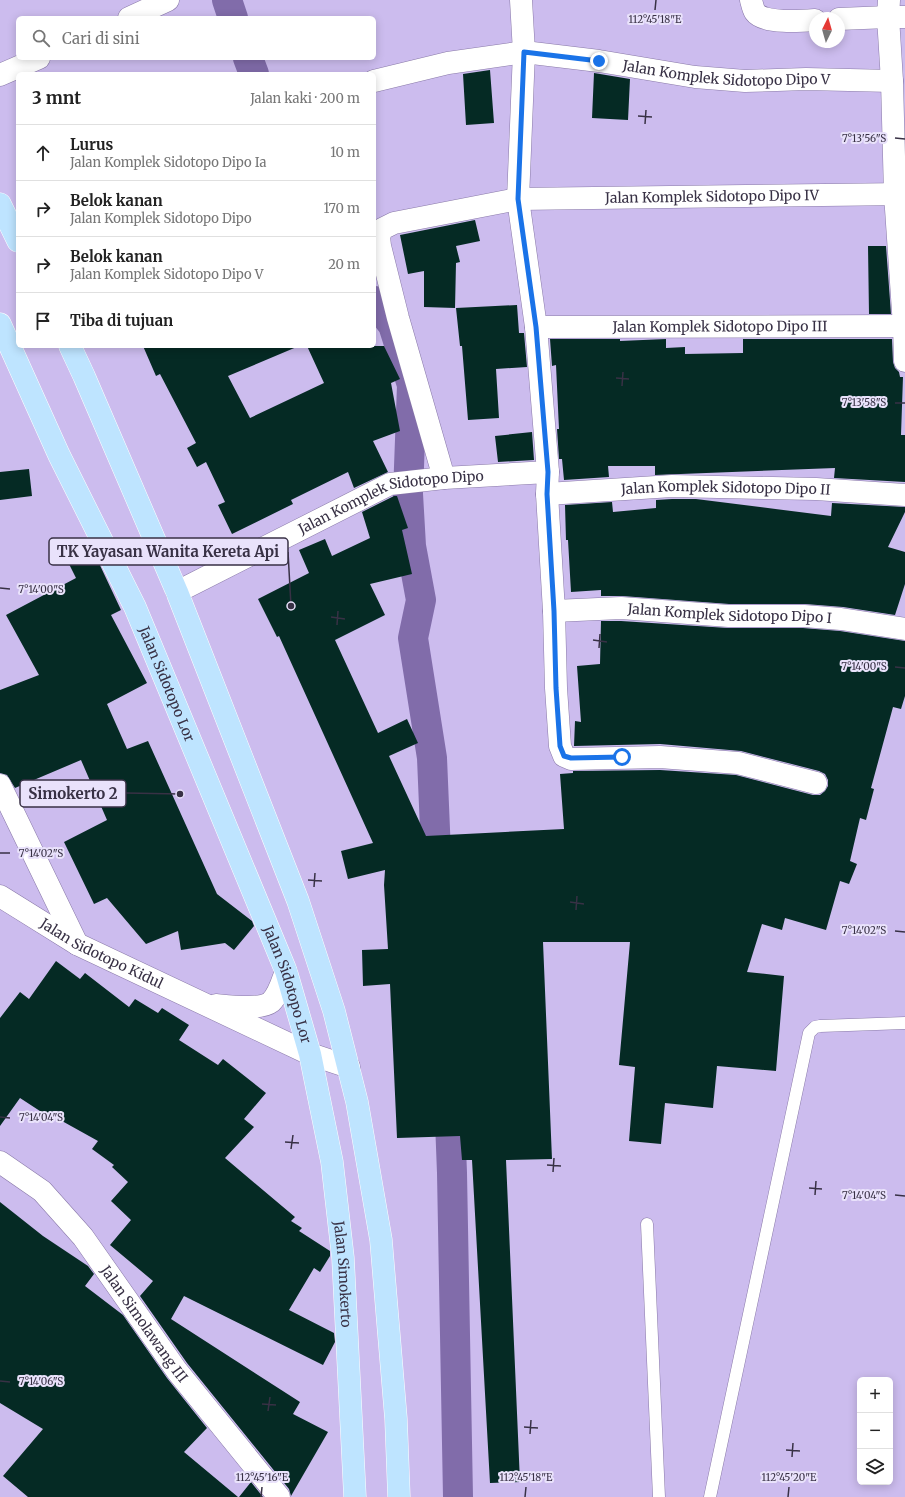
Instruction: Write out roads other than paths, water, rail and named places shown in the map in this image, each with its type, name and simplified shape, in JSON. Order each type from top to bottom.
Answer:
[{"type":"highway","points":[[0,204],[16,236]]},
{"type":"highway","name":"Jalan Sidotopo Lor","points":[[0,324],[59,455],[135,607],[286,971],[310,1054]]},
{"type":"highway","points":[[71,348],[177,592],[298,901],[334,1011],[358,1102],[382,1240],[396,1419],[399,1497]]},
{"type":"highway","name":"Jalan Simokerto","points":[[310,1054],[332,1162],[343,1258],[355,1497]]},
{"type":"street","points":[[521,0],[524,52],[518,199],[536,327],[548,472],[547,494],[560,746],[564,756],[571,758],[660,757],[738,763],[816,783]]},
{"type":"street","points":[[751,0],[756,13],[762,17],[785,22],[809,20]]},
{"type":"street","points":[[133,16],[163,1]]},
{"type":"street","points":[[845,18],[894,11],[892,80],[900,194],[905,361]]},
{"type":"street","name":"Jalan Komplek Sidotopo Dipo V","points":[[376,81],[448,63],[524,52],[599,61],[694,77],[745,81],[806,79],[892,80]]},
{"type":"street","points":[[0,75],[34,60]]},
{"type":"street","name":"Jalan Komplek Sidotopo Dipo IV","points":[[436,479],[380,246],[382,229],[394,223],[518,199],[900,194]]},
{"type":"street","name":"Jalan Komplek Sidotopo Dipo III","points":[[536,327],[904,326]]},
{"type":"street","name":"Jalan Komplek Sidotopo Dipo","points":[[177,592],[390,484],[436,479],[548,472]]},
{"type":"street","name":"Jalan Komplek Sidotopo Dipo II","points":[[547,494],[672,486],[816,488],[905,495]]},
{"type":"street","name":"Jalan Komplek Sidotopo Dipo I","points":[[554,611],[621,608],[729,616],[804,616],[841,619],[905,629]]},
{"type":"street","points":[[0,785],[77,944]]},
{"type":"street","name":"Jalan Sidotopo Kidul","points":[[0,896],[77,944],[310,1054],[349,1067]]},
{"type":"street","name":"Jalan Sidotopo Kidul","points":[[206,1005],[259,1006],[270,1003],[278,991],[286,971]]},
{"type":"street","name":"Jalan Simolawang III","points":[[0,1162],[42,1191],[84,1238],[177,1371],[279,1497]]},
{"type":"lane","points":[[710,1497],[809,1033],[815,1027],[820,1026],[905,1023]]},
{"type":"lane","points":[[647,1224],[659,1497]]},
{"type":"waterway","points":[[227,0],[232,16]]},
{"type":"waterway","points":[[249,60],[253,72]]},
{"type":"waterway","points":[[376,304],[393,325],[412,385],[408,494],[411,546],[421,600],[413,638],[432,758],[437,877]]},
{"type":"waterway","points":[[449,1095],[452,1173],[458,1497]]},
{"type":"place","name":"TK Yayasan Wanita Kereta Api","points":[[291,606]]},
{"type":"place","name":"Simokerto 2","points":[[180,794]]}]
